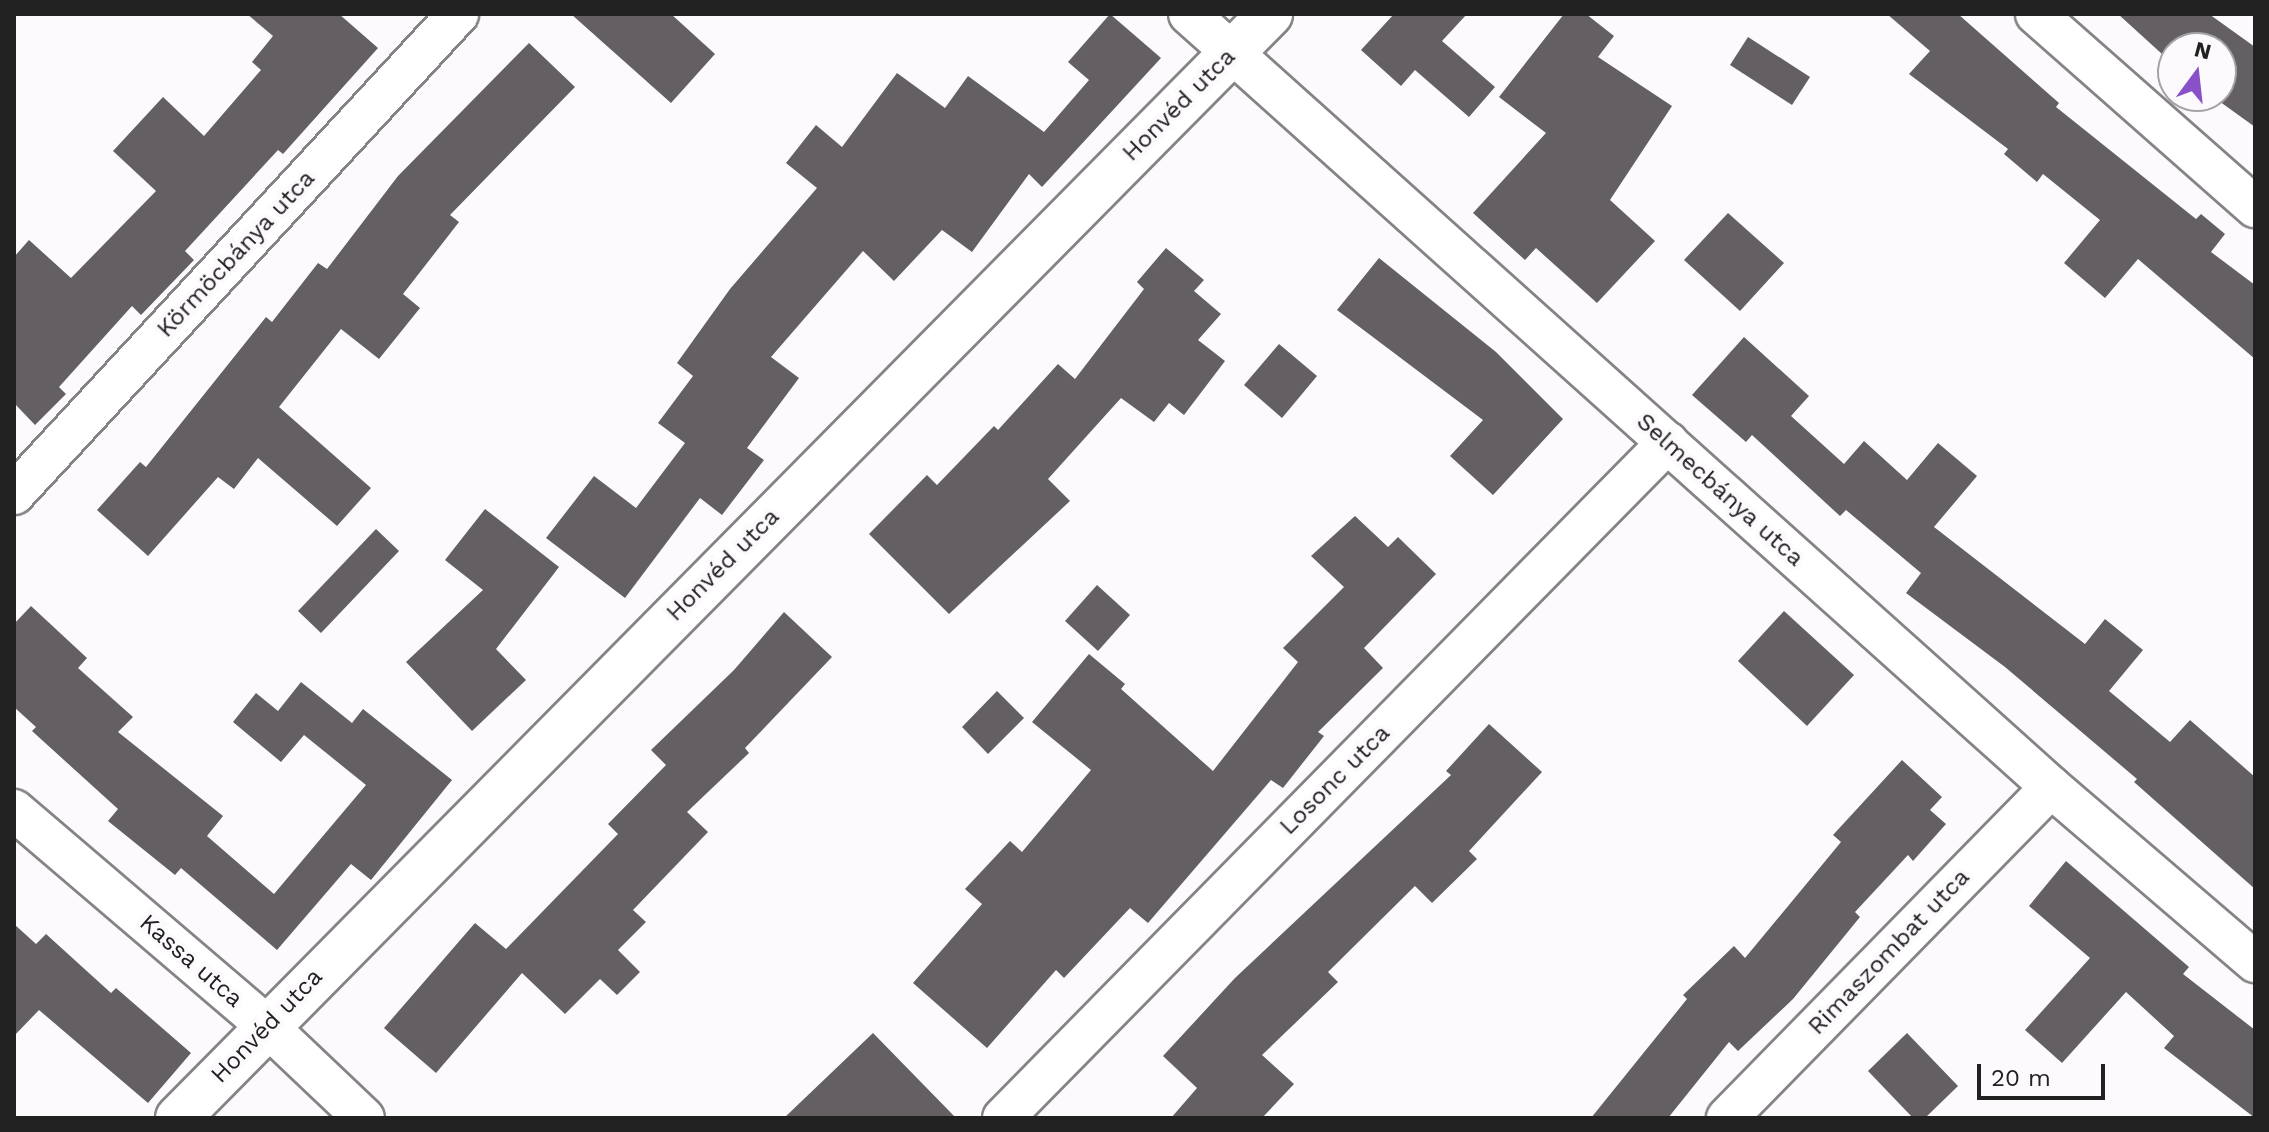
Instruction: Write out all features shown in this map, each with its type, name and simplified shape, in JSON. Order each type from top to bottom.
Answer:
[{"type":"street","name":"Körmöcbánya utca","points":[[14,494],[458,14]]},
{"type":"street","name":"Selmecbánya utca","points":[[1189,14],[2051,787],[2255,962]]},
{"type":"street","name":"Honvéd utca","points":[[178,1118],[266,1025],[1270,14]]},
{"type":"street","points":[[2036,14],[2255,207]]},
{"type":"street","name":"Losonc utca","points":[[1003,1118],[1668,442]]},
{"type":"street","name":"Rimaszombat utca","points":[[1727,1118],[2051,787]]},
{"type":"street","name":"Kassa utca","points":[[14,810],[266,1025],[364,1118]]},
{"type":"building","points":[[247,14],[339,14],[378,48],[283,154],[278,150],[185,251],[194,260],[141,315],[132,306],[59,387],[66,394],[35,425],[14,403],[14,257],[29,240],[71,278],[156,191],[113,151],[163,97],[204,136],[261,70],[252,62],[273,36]]},
{"type":"building","points":[[571,14],[671,14],[715,54],[671,103]]},
{"type":"building","points":[[1110,14],[1161,58],[1042,187],[1029,174],[972,252],[942,230],[894,281],[863,251],[771,357],[799,378],[747,448],[764,460],[722,515],[700,498],[625,598],[546,538],[594,476],[636,508],[685,443],[658,423],[693,376],[677,363],[730,289],[817,188],[786,163],[816,125],[842,147],[897,73],[945,108],[968,76],[1044,132],[1089,80],[1068,62]]},
{"type":"building","points":[[1394,14],[1467,14],[1442,41],[1495,87],[1469,117],[1415,70],[1401,86],[1361,50]]},
{"type":"building","points":[[1564,14],[1586,14],[1614,36],[1598,57],[1672,106],[1610,200],[1655,241],[1597,303],[1536,248],[1525,260],[1473,213],[1546,133],[1499,97]]},
{"type":"building","points":[[1887,14],[1958,14],[2059,103],[2056,107],[2196,219],[2201,214],[2225,234],[2211,252],[2255,285],[2255,359],[2138,259],[2105,298],[2064,263],[2100,220],[2043,174],[2037,182],[2004,154],[2008,149],[1909,74],[1930,51]]},
{"type":"building","points":[[2118,14],[2209,14],[2234,32],[2157,32],[2157,49]]},
{"type":"building","points":[[2237,34],[2255,47],[2255,127],[2234,112],[2237,112]]},
{"type":"building","points":[[1748,37],[1810,77],[1792,105],[1730,65]]},
{"type":"building","points":[[529,43],[575,87],[450,215],[459,222],[403,294],[420,308],[379,359],[341,329],[279,407],[371,488],[337,526],[258,458],[234,489],[218,477],[148,556],[97,510],[140,462],[146,467],[266,317],[272,322],[318,263],[327,269],[398,176]]},
{"type":"building","points":[[1728,213],[1784,263],[1740,311],[1684,260]]},
{"type":"building","points":[[1166,248],[1204,280],[1194,291],[1221,314],[1198,340],[1225,361],[1184,415],[1169,403],[1154,422],[1121,398],[1048,479],[1070,501],[949,614],[869,534],[927,475],[937,485],[994,426],[998,430],[1058,364],[1075,379],[1144,289],[1137,282]]},
{"type":"building","points":[[1379,258],[1496,352],[1563,419],[1493,495],[1450,456],[1483,420],[1337,310]]},
{"type":"building","points":[[1744,337],[1809,396],[1791,416],[1844,464],[1864,441],[1907,480],[1938,443],[1977,476],[1934,527],[2085,644],[2105,619],[2143,650],[2109,691],[2170,742],[2190,720],[2255,777],[2255,889],[2134,782],[2137,779],[2005,667],[1906,593],[1921,573],[1846,510],[1840,516],[1752,435],[1746,442],[1692,395]]},
{"type":"building","points":[[1279,344],[1317,376],[1282,418],[1244,385]]},
{"type":"building","points":[[485,509],[559,567],[496,649],[526,680],[472,731],[406,662],[483,590],[445,560]]},
{"type":"building","points":[[1355,516],[1388,547],[1398,537],[1436,574],[1364,648],[1383,668],[1318,732],[1324,736],[1283,788],[1271,780],[1148,923],[1130,908],[1064,978],[1056,970],[987,1048],[913,983],[982,904],[965,889],[1010,841],[1022,852],[1091,770],[1032,722],[1089,654],[1125,684],[1121,689],[1213,771],[1298,662],[1283,648],[1344,587],[1311,556]]},
{"type":"building","points":[[376,529],[399,551],[321,633],[298,611]]},
{"type":"building","points":[[1097,585],[1130,615],[1098,651],[1065,621]]},
{"type":"building","points":[[31,606],[87,658],[78,668],[133,717],[118,732],[223,816],[207,836],[274,894],[366,785],[304,735],[281,762],[233,722],[256,693],[278,711],[301,682],[352,723],[363,709],[452,780],[371,880],[351,864],[277,950],[181,868],[175,875],[108,821],[118,809],[32,731],[36,727],[14,707],[14,624]]},
{"type":"building","points":[[1784,611],[1854,675],[1807,726],[1738,661]]},
{"type":"building","points":[[784,612],[832,657],[745,748],[749,753],[687,812],[708,832],[633,910],[646,922],[618,950],[640,972],[617,995],[600,979],[565,1014],[522,973],[436,1073],[384,1028],[475,923],[506,949],[618,834],[608,824],[666,765],[651,750],[734,670]]},
{"type":"building","points":[[997,691],[1024,718],[988,754],[962,727]]},
{"type":"building","points":[[1489,724],[1542,772],[1469,851],[1477,859],[1432,903],[1415,886],[1328,972],[1338,982],[1262,1055],[1294,1084],[1262,1118],[1171,1118],[1197,1088],[1163,1056],[1235,978],[1451,775],[1446,771]]},
{"type":"building","points":[[1902,760],[1942,797],[1930,810],[1946,824],[1913,861],[1908,855],[1855,912],[1860,917],[1793,999],[1738,1051],[1729,1042],[1668,1118],[1591,1118],[1687,999],[1683,995],[1734,946],[1745,958],[1841,842],[1833,835]]},
{"type":"building","points":[[2066,861],[2189,967],[2183,974],[2255,1030],[2255,1118],[2164,1048],[2174,1036],[2126,992],[2062,1063],[2025,1030],[2090,958],[2029,906]]},
{"type":"building","points":[[14,924],[36,944],[46,934],[111,993],[116,988],[191,1053],[148,1103],[39,1010],[14,1036]]},
{"type":"building","points":[[873,1033],[956,1118],[784,1118]]},
{"type":"building","points":[[1907,1033],[1958,1086],[1925,1118],[1913,1118],[1868,1071]]}]
